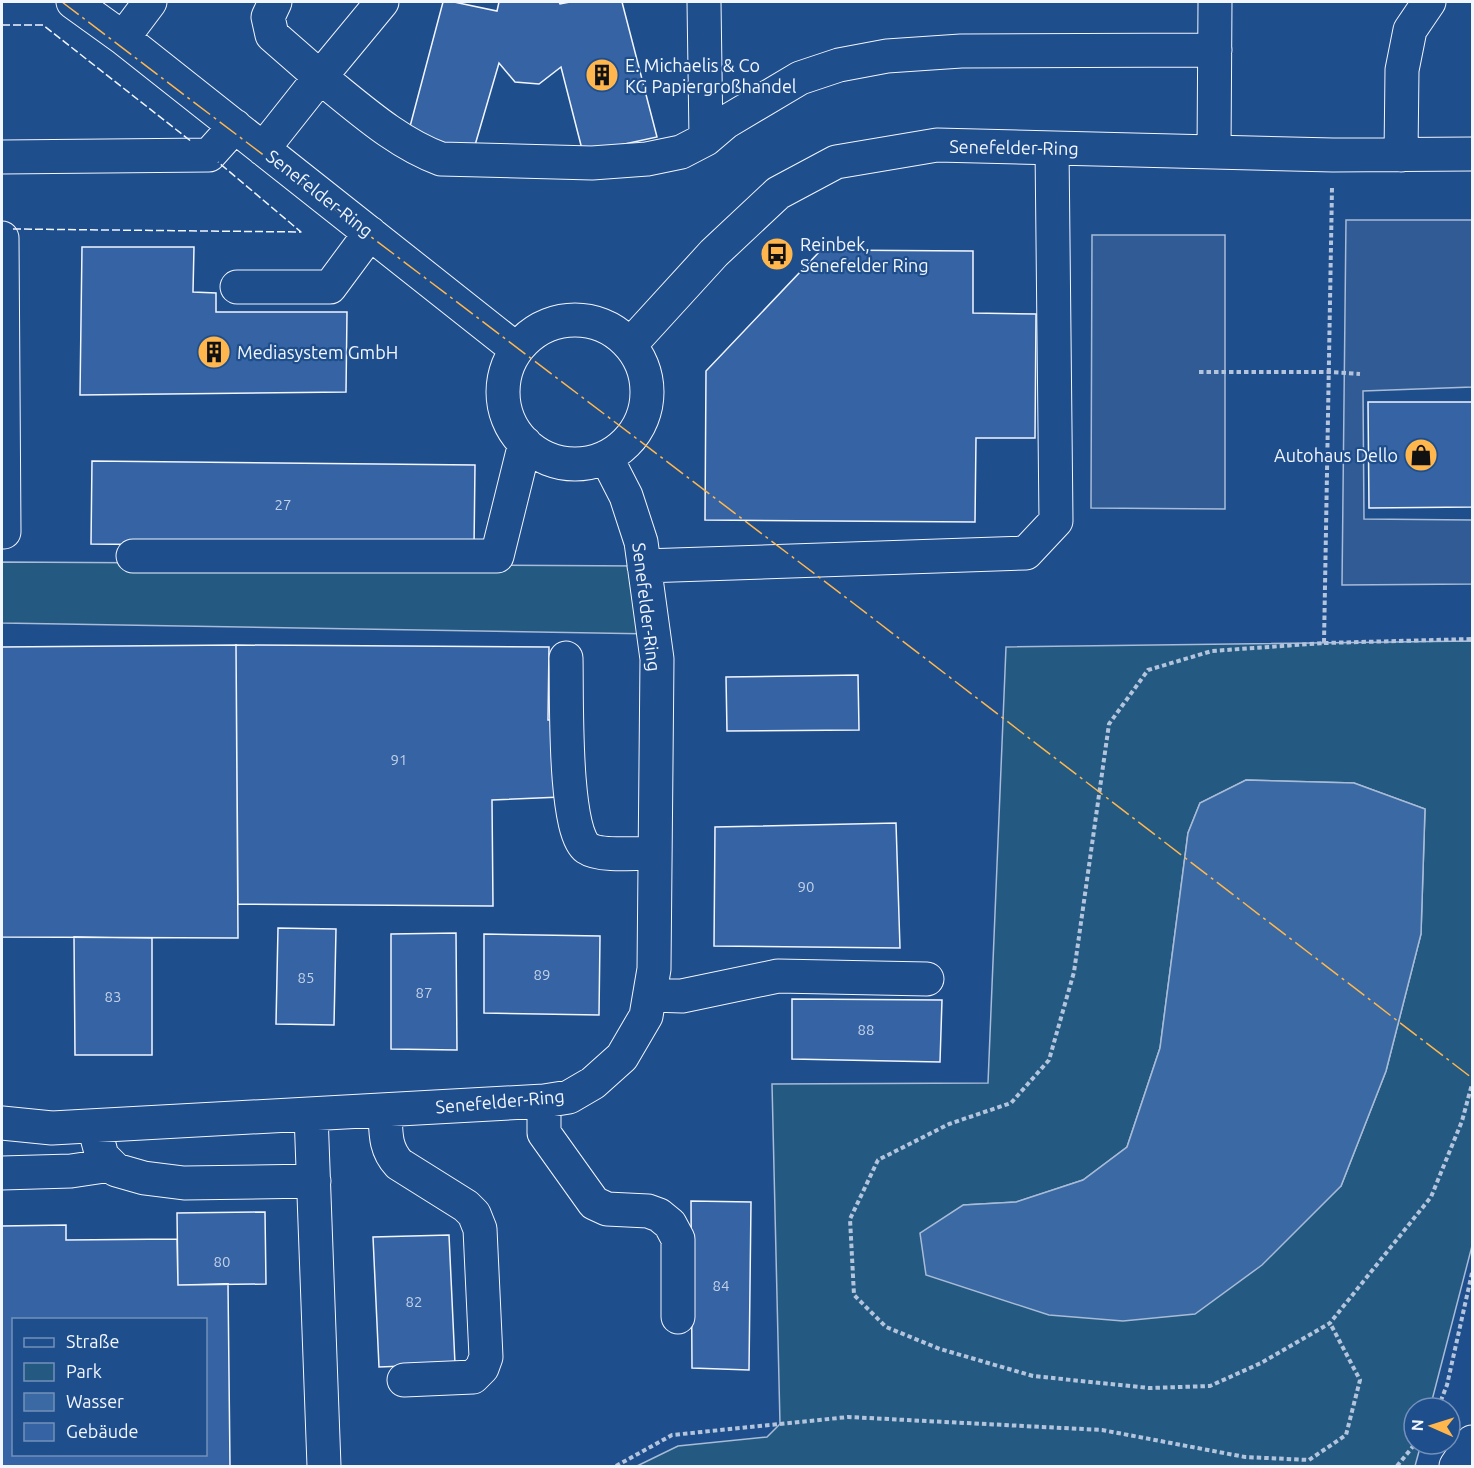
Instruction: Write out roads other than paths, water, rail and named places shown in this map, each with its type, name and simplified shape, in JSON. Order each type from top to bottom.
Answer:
[{"type":"street","name":"Senefelder-Ring","points":[[73,2],[123,38],[516,349]]},
{"type":"street","points":[[123,38],[150,2]]},
{"type":"street","points":[[275,2],[268,17],[272,36],[394,134],[419,150],[441,159],[581,163],[647,159],[681,152],[706,139],[726,122],[800,78],[839,65],[887,56],[961,51],[1215,50]]},
{"type":"street","points":[[263,149],[382,2]]},
{"type":"street","points":[[704,2],[706,139]]},
{"type":"street","points":[[1214,152],[1215,2]]},
{"type":"street","points":[[1401,155],[1402,70],[1410,30],[1429,2]]},
{"type":"street","points":[[2,156],[209,155],[235,126]]},
{"type":"street","name":"Senefelder-Ring","points":[[630,345],[714,253],[778,193],[837,162],[938,145],[1333,155],[1473,154]]},
{"type":"street","points":[[644,566],[1026,553],[1056,520],[1052,148]]},
{"type":"street","points":[[237,287],[330,287],[370,233]]},
{"type":"street","points":[[2,237],[4,532],[2,532]]},
{"type":"street","points":[[572,320],[593,322],[613,331],[630,345],[641,364],[646,385],[645,406],[638,427],[624,444],[606,457],[584,464],[560,462],[537,454],[519,438],[507,417],[502,394],[506,370],[516,349],[532,334],[551,324],[572,320]]},
{"type":"street","points":[[133,556],[497,556],[525,443]]},
{"type":"street","name":"Senefelder-Ring","points":[[2,1123],[52,1128],[544,1101],[569,1097],[593,1083],[622,1057],[646,1016],[654,969],[657,659],[641,542],[626,496],[606,457]]},
{"type":"street","points":[[566,658],[569,779],[573,817],[581,843],[595,852],[655,853]]},
{"type":"street","points":[[651,995],[682,996],[778,976],[927,979]]},
{"type":"street","points":[[544,1101],[544,1133],[594,1203],[606,1209],[648,1211],[659,1215],[670,1224],[678,1239],[678,1317]]},
{"type":"street","points":[[386,1110],[387,1145],[391,1155],[399,1164],[466,1206],[474,1214],[480,1229],[486,1357],[482,1368],[473,1377],[404,1380]]},
{"type":"street","points":[[311,1114],[324,1467]]},
{"type":"street","points":[[94,1126],[102,1156],[116,1170],[144,1178],[184,1183],[314,1181]]},
{"type":"street","points":[[2,1173],[71,1171],[111,1165]]},
{"type":"street","points":[[1456,1467],[1473,1442]]},
{"type":"water","points":[[1246,780],[1354,783],[1425,809],[1421,934],[1386,1071],[1341,1186],[1262,1265],[1195,1314],[1123,1321],[1049,1315],[926,1275],[920,1233],[963,1205],[1016,1202],[1083,1180],[1127,1147],[1160,1048],[1188,833],[1200,803]]},
{"type":"place","name":"E. Michaelis & Co KG Papiergroßhandel","points":[[602,75]]},
{"type":"place","name":"Reinbek, Senefelder Ring","points":[[777,254]]},
{"type":"place","name":"Mediasystem GmbH","points":[[214,352]]},
{"type":"place","name":"Autohaus Dello","points":[[1421,455]]}]
